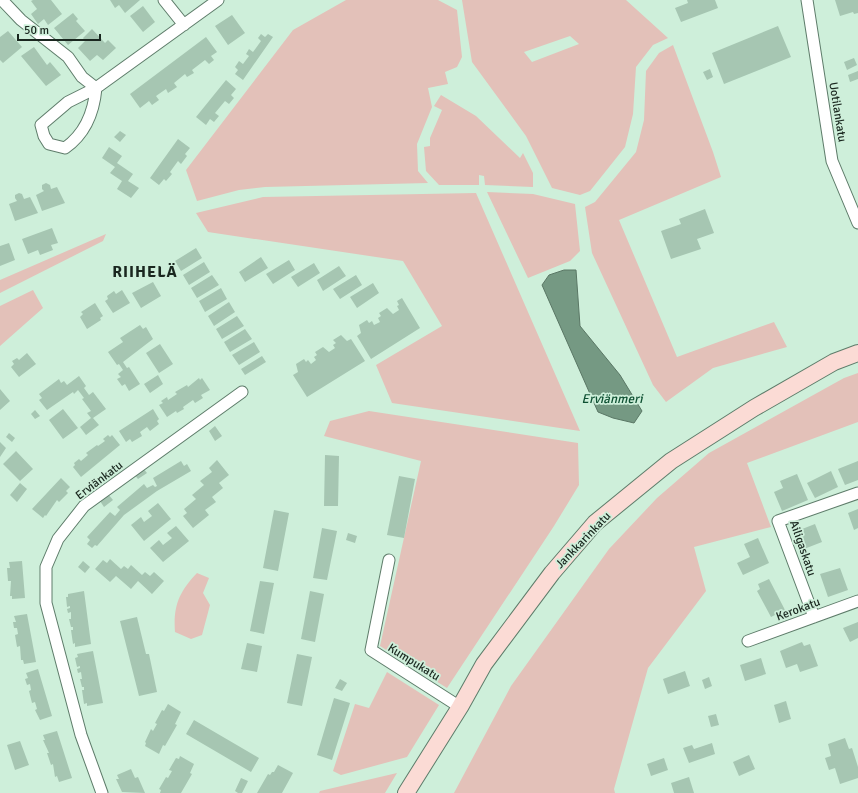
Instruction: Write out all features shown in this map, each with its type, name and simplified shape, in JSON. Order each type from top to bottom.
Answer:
[{"type":"street","points":[[2,0],[21,20],[68,57],[82,77],[96,88]]},
{"type":"street","points":[[164,0],[184,25]]},
{"type":"street","points":[[96,88],[94,104],[87,122],[76,140],[65,148],[49,144],[44,136],[42,125],[68,102],[96,88],[218,0]]},
{"type":"street","name":"Uotilankatu","points":[[807,0],[832,161],[858,223]]},
{"type":"street","name":"Jankkarinkatu","points":[[406,793],[460,708],[484,664],[552,573],[595,523],[671,461],[754,408],[834,362],[858,353]]},
{"type":"street","name":"Erviänkatu","points":[[102,793],[81,735],[46,603],[46,567],[58,539],[84,506],[242,392]]},
{"type":"street","name":"Ailigaskatu","points":[[814,617],[778,521],[858,493]]},
{"type":"street","name":"Kumpukatu","points":[[390,560],[371,650],[460,708]]},
{"type":"street","name":"Kerokatu","points":[[748,641],[858,601]]},
{"type":"shaded area","points":[[346,0],[438,0],[457,10],[462,57],[457,67],[445,72],[448,84],[428,88],[432,107],[417,144],[418,171],[428,183],[265,187],[239,190],[197,201],[186,170],[293,30]]},
{"type":"shaded area","points":[[462,0],[626,0],[668,38],[653,45],[636,67],[633,114],[625,147],[590,191],[580,195],[552,188],[526,136],[472,62]],"holes":[[[570,36],[579,44],[532,62],[524,52]]]},
{"type":"shaded area","points":[[673,45],[721,177],[619,220],[677,357],[774,322],[787,347],[713,368],[666,402],[653,385],[592,253],[585,207],[595,202],[636,152],[644,120],[646,71],[659,53]]},
{"type":"shaded area","points":[[441,95],[476,116],[520,158],[523,153],[533,173],[533,187],[485,185],[484,176],[479,175],[479,185],[439,185],[426,171],[424,147],[430,146],[430,138],[442,110],[434,106]]},
{"type":"shaded area","points":[[487,192],[533,194],[575,204],[580,251],[570,261],[528,278]]},
{"type":"shaded area","points":[[476,193],[580,431],[392,403],[376,365],[442,326],[403,261],[208,232],[196,213],[263,197]]},
{"type":"shaded area","points":[[106,234],[103,241],[0,293],[0,280]]},
{"type":"shaded area","points":[[33,290],[43,308],[0,346],[0,306]]},
{"type":"shaded area","points":[[858,373],[858,422],[747,463],[771,527],[694,547],[706,591],[648,668],[614,789],[615,793],[454,793],[511,686],[609,549],[657,498],[709,453],[844,378]]},
{"type":"shaded area","points":[[369,411],[578,443],[579,485],[554,526],[447,688],[380,646],[421,461],[324,436],[330,421]]},
{"type":"shaded area","points":[[197,573],[209,578],[203,593],[210,605],[202,635],[191,639],[175,632],[175,614],[178,600]]},
{"type":"shaded area","points":[[387,672],[439,705],[407,757],[341,775],[333,771],[355,704],[369,708]]},
{"type":"shaded area","points":[[397,773],[385,793],[319,793],[320,791]]},
{"type":"water","name":"Erviänmeri","points":[[564,270],[576,270],[580,326],[620,375],[642,411],[634,423],[613,418],[598,412],[542,285],[549,275]]},
{"type":"building","points":[[51,0],[62,14],[48,25],[44,19],[38,24],[31,14],[37,9],[31,1]]},
{"type":"building","points":[[110,0],[140,0],[125,13],[119,5],[115,8]]},
{"type":"building","points":[[687,0],[715,0],[718,8],[681,22],[675,8],[688,3]]},
{"type":"building","points":[[835,0],[858,0],[858,13],[854,14],[853,12],[840,16]]},
{"type":"building","points":[[143,6],[155,22],[143,32],[130,16]]},
{"type":"building","points":[[73,13],[78,19],[76,21],[85,31],[68,45],[54,28]]},
{"type":"building","points":[[232,15],[245,33],[228,45],[215,26]]},
{"type":"building","points":[[778,26],[791,57],[724,84],[712,53]]},
{"type":"building","points":[[92,29],[105,43],[108,40],[116,48],[103,60],[97,55],[90,61],[78,48],[85,41],[83,38]]},
{"type":"building","points":[[8,31],[22,47],[3,63],[0,60],[0,37]]},
{"type":"building","points":[[261,34],[265,37],[268,34],[273,37],[243,80],[235,74],[238,70],[235,67],[239,61],[243,64],[249,56],[246,54],[249,49],[253,52],[261,41],[258,38]]},
{"type":"building","points":[[206,37],[217,52],[211,56],[214,60],[209,64],[205,60],[192,70],[194,73],[187,77],[185,74],[174,83],[177,87],[168,93],[166,89],[156,96],[159,100],[152,105],[149,101],[140,108],[130,94]]},
{"type":"building","points":[[34,47],[47,65],[50,62],[61,75],[46,86],[21,56]]},
{"type":"building","points":[[854,58],[857,65],[847,70],[844,62]]},
{"type":"building","points":[[710,69],[713,77],[707,80],[703,72]]},
{"type":"building","points":[[858,71],[858,79],[850,82],[848,75]]},
{"type":"building","points":[[226,80],[236,89],[231,95],[234,98],[229,104],[225,101],[215,113],[219,116],[214,122],[210,119],[206,125],[196,117]]},
{"type":"building","points":[[120,131],[126,135],[120,142],[114,137]]},
{"type":"building","points":[[178,139],[190,148],[185,154],[187,156],[181,164],[178,161],[170,172],[172,174],[166,181],[164,179],[159,185],[150,178]]},
{"type":"building","points":[[109,147],[122,156],[117,163],[133,174],[128,181],[139,188],[131,198],[117,189],[122,181],[110,173],[115,167],[102,158]]},
{"type":"building","points":[[46,183],[50,185],[51,189],[57,187],[65,203],[42,211],[36,195],[44,191],[42,189],[42,185]]},
{"type":"building","points":[[19,193],[22,194],[24,199],[30,197],[38,213],[15,221],[9,204],[17,201],[15,195]]},
{"type":"building","points":[[705,209],[714,233],[697,239],[701,249],[671,259],[661,231],[681,224],[679,219]]},
{"type":"building","points":[[52,228],[58,243],[51,245],[53,250],[40,255],[38,250],[28,254],[22,239]]},
{"type":"building","points":[[9,243],[15,260],[0,266],[0,246]]},
{"type":"building","points":[[196,248],[202,258],[181,271],[175,261]]},
{"type":"building","points":[[261,257],[268,268],[245,282],[239,272]]},
{"type":"building","points":[[289,260],[295,270],[273,284],[266,274]]},
{"type":"building","points":[[204,262],[210,272],[189,285],[183,275]]},
{"type":"building","points":[[314,263],[320,273],[298,287],[291,277]]},
{"type":"building","points":[[339,266],[346,276],[323,291],[317,280]]},
{"type":"building","points":[[212,275],[219,285],[197,298],[191,288]]},
{"type":"building","points":[[356,275],[362,285],[340,299],[333,289]]},
{"type":"building","points":[[153,282],[161,296],[141,308],[132,293]]},
{"type":"building","points":[[373,283],[379,293],[357,308],[350,297]]},
{"type":"building","points":[[221,288],[227,299],[205,312],[199,301]]},
{"type":"building","points":[[122,290],[130,303],[113,313],[105,301],[108,299],[107,296],[114,291],[116,294]]},
{"type":"building","points":[[402,298],[420,328],[371,359],[357,336],[361,333],[359,325],[367,320],[369,323],[372,321],[374,325],[380,322],[378,318],[381,316],[379,313],[387,308],[393,314],[399,310],[397,301]]},
{"type":"building","points":[[229,302],[235,312],[214,326],[208,316]]},
{"type":"building","points":[[95,303],[103,316],[100,318],[101,320],[87,329],[80,317],[83,314],[81,312]]},
{"type":"building","points":[[237,316],[244,326],[222,339],[216,329]]},
{"type":"building","points":[[140,325],[143,329],[146,327],[153,339],[123,362],[127,368],[129,367],[140,384],[129,391],[125,384],[122,386],[117,379],[121,377],[118,374],[123,370],[119,364],[117,365],[108,352],[123,342],[120,338]]},
{"type":"building","points":[[245,329],[252,339],[230,352],[224,342]]},
{"type":"building","points":[[341,335],[347,341],[351,339],[365,361],[307,397],[293,375],[298,372],[296,364],[304,359],[306,362],[308,360],[311,364],[316,360],[314,357],[317,355],[315,352],[323,347],[329,352],[335,348],[333,345],[336,343],[333,340]]},
{"type":"building","points":[[254,342],[260,352],[239,365],[232,355]]},
{"type":"building","points":[[160,344],[173,364],[159,373],[146,353]]},
{"type":"building","points":[[27,353],[36,364],[19,377],[11,367],[14,364],[12,361],[17,358],[19,360]]},
{"type":"building","points":[[262,356],[266,362],[245,375],[241,369]]},
{"type":"building","points":[[158,375],[163,384],[150,393],[144,384]]},
{"type":"building","points":[[79,376],[86,386],[84,388],[89,395],[93,392],[106,409],[93,418],[99,425],[86,435],[80,427],[91,418],[87,413],[91,411],[82,399],[84,398],[78,390],[47,410],[39,400],[42,398],[39,394],[59,379],[61,383],[64,381],[67,385]]},
{"type":"building","points":[[199,378],[200,380],[202,378],[210,390],[201,395],[203,398],[195,403],[193,400],[183,407],[184,409],[177,413],[176,411],[167,417],[159,405],[163,403],[161,401],[167,397],[168,400],[177,394],[175,392],[187,385],[188,387]]},
{"type":"building","points":[[0,389],[10,401],[0,410]]},
{"type":"building","points":[[63,409],[78,428],[63,439],[49,420]]},
{"type":"building","points":[[153,409],[159,419],[157,421],[159,424],[150,431],[147,427],[140,432],[142,436],[132,442],[130,439],[126,442],[119,431]]},
{"type":"building","points":[[35,410],[40,416],[35,419],[31,414]]},
{"type":"building","points":[[215,426],[222,436],[215,441],[209,431]]},
{"type":"building","points":[[9,433],[15,438],[12,442],[6,437]]},
{"type":"building","points":[[108,435],[110,437],[112,435],[120,445],[81,477],[73,467],[75,465],[74,463],[79,459],[81,461],[88,455],[86,453],[105,441],[103,439]]},
{"type":"building","points":[[0,442],[6,448],[0,457]]},
{"type":"building","points":[[16,451],[33,469],[20,481],[3,464]]},
{"type":"building","points":[[325,455],[339,456],[338,506],[324,506]]},
{"type":"building","points":[[217,460],[229,475],[219,483],[223,488],[212,497],[216,502],[205,510],[209,515],[193,528],[183,516],[187,513],[184,509],[196,499],[192,495],[204,485],[200,481],[212,472],[209,468]]},
{"type":"building","points":[[181,461],[184,466],[187,464],[191,471],[157,491],[124,515],[97,546],[95,545],[92,548],[87,544],[90,540],[87,537],[110,512],[115,516],[120,510],[117,507],[144,484],[147,488],[153,485],[155,487],[157,486],[153,478]]},
{"type":"building","points":[[858,461],[858,480],[845,485],[838,469]]},
{"type":"building","points":[[142,467],[147,473],[138,479],[134,474]]},
{"type":"building","points":[[831,471],[838,487],[815,498],[807,483]]},
{"type":"building","points":[[797,474],[808,500],[782,511],[774,492],[783,488],[780,481]]},
{"type":"building","points":[[399,476],[415,479],[404,538],[387,535]]},
{"type":"building","points":[[61,478],[70,487],[66,491],[68,493],[59,502],[57,500],[43,518],[32,509]]},
{"type":"building","points":[[20,483],[27,489],[17,502],[10,495]]},
{"type":"building","points":[[108,494],[113,500],[104,507],[100,501]]},
{"type":"building","points":[[158,503],[171,519],[144,541],[131,525],[141,517],[144,522],[152,516],[148,511]]},
{"type":"building","points":[[858,509],[858,528],[854,530],[848,513]]},
{"type":"building","points":[[274,510],[289,513],[278,571],[263,568]]},
{"type":"building","points":[[815,524],[822,542],[804,549],[797,531]]},
{"type":"building","points":[[176,526],[189,541],[163,562],[150,548],[159,540],[163,545],[172,538],[167,533]]},
{"type":"building","points":[[322,528],[337,531],[327,580],[313,578]]},
{"type":"building","points":[[348,533],[357,536],[355,543],[346,540]]},
{"type":"building","points":[[758,538],[769,563],[743,575],[737,563],[750,557],[744,544]]},
{"type":"building","points":[[110,559],[121,569],[124,566],[128,569],[131,565],[142,575],[145,572],[150,576],[154,572],[164,581],[152,594],[138,581],[131,589],[116,576],[110,582],[95,569],[103,560],[107,563]]},
{"type":"building","points":[[22,561],[25,598],[12,599],[12,596],[10,596],[11,581],[8,581],[7,568],[10,568],[9,562]]},
{"type":"building","points":[[83,561],[90,567],[85,573],[78,567]]},
{"type":"building","points":[[840,568],[848,590],[828,597],[820,574]]},
{"type":"building","points":[[769,579],[785,610],[771,617],[757,591],[760,589],[758,584]]},
{"type":"building","points":[[260,581],[274,583],[264,634],[250,631]]},
{"type":"building","points":[[84,591],[91,644],[75,647],[75,643],[73,644],[71,630],[73,630],[73,627],[71,627],[69,619],[71,619],[71,612],[68,613],[67,609],[70,608],[70,606],[67,607],[66,597],[68,597],[68,594]]},
{"type":"building","points":[[310,591],[324,594],[315,642],[301,639]]},
{"type":"building","points":[[27,614],[36,662],[24,664],[23,660],[21,660],[20,646],[17,647],[15,635],[18,634],[17,628],[14,628],[13,622],[16,622],[14,616]]},
{"type":"building","points":[[137,617],[146,654],[149,654],[157,692],[139,696],[120,621]]},
{"type":"building","points":[[858,622],[858,638],[850,642],[843,628]]},
{"type":"building","points":[[802,642],[804,646],[810,644],[818,666],[800,672],[797,664],[786,668],[780,651]]},
{"type":"building","points":[[247,643],[262,646],[257,672],[241,669]]},
{"type":"building","points":[[93,651],[103,703],[87,706],[87,703],[84,704],[82,690],[84,690],[84,687],[82,687],[80,679],[82,679],[81,672],[78,673],[77,669],[80,668],[80,666],[77,667],[75,658],[78,657],[77,654]]},
{"type":"building","points":[[297,654],[312,657],[302,706],[287,703]]},
{"type":"building","points":[[761,658],[766,674],[745,681],[740,665]]},
{"type":"building","points":[[38,669],[52,716],[40,720],[35,710],[37,709],[35,702],[32,703],[29,691],[31,690],[30,684],[27,685],[25,679],[28,678],[26,673]]},
{"type":"building","points":[[685,671],[690,686],[668,694],[663,679]]},
{"type":"building","points":[[709,677],[712,686],[705,689],[702,680]]},
{"type":"building","points":[[340,679],[347,683],[342,691],[335,688]]},
{"type":"building","points":[[334,698],[350,703],[332,760],[317,755]]},
{"type":"building","points":[[786,701],[791,719],[779,723],[774,705]]},
{"type":"building","points":[[168,704],[181,712],[175,724],[177,725],[165,746],[163,745],[159,754],[145,746],[145,742],[151,729],[153,731],[157,724],[155,723],[162,710],[164,711]]},
{"type":"building","points":[[716,714],[719,725],[711,727],[708,716]]},
{"type":"building","points":[[194,720],[259,758],[251,772],[186,734]]},
{"type":"building","points":[[57,731],[72,778],[59,782],[57,776],[55,777],[53,764],[51,765],[47,753],[49,753],[43,740],[45,740],[43,735]]},
{"type":"building","points":[[845,738],[849,749],[852,748],[858,767],[858,778],[840,784],[835,768],[829,770],[825,758],[831,756],[828,744]]},
{"type":"building","points":[[20,741],[29,765],[15,770],[7,745]]},
{"type":"building","points":[[712,743],[715,754],[689,763],[683,748],[692,745],[694,749]]},
{"type":"building","points":[[749,755],[755,769],[739,776],[733,762]]},
{"type":"building","points":[[180,756],[194,764],[190,773],[192,774],[181,793],[160,793],[161,790],[159,789],[166,777],[168,778],[172,771],[169,770],[176,758],[179,759]]},
{"type":"building","points":[[664,758],[668,770],[651,776],[647,764]]},
{"type":"building","points":[[278,765],[293,773],[282,793],[257,793],[268,774],[270,775],[274,772]]},
{"type":"building","points":[[131,769],[135,778],[138,777],[145,793],[122,792],[116,779],[119,779],[117,775]]},
{"type":"building","points":[[689,777],[694,793],[674,793],[671,783]]},
{"type":"building","points":[[241,778],[248,781],[242,793],[238,793],[235,791]]},
{"type":"district","name":"RIIHELÄ","points":[[145,271]]}]
